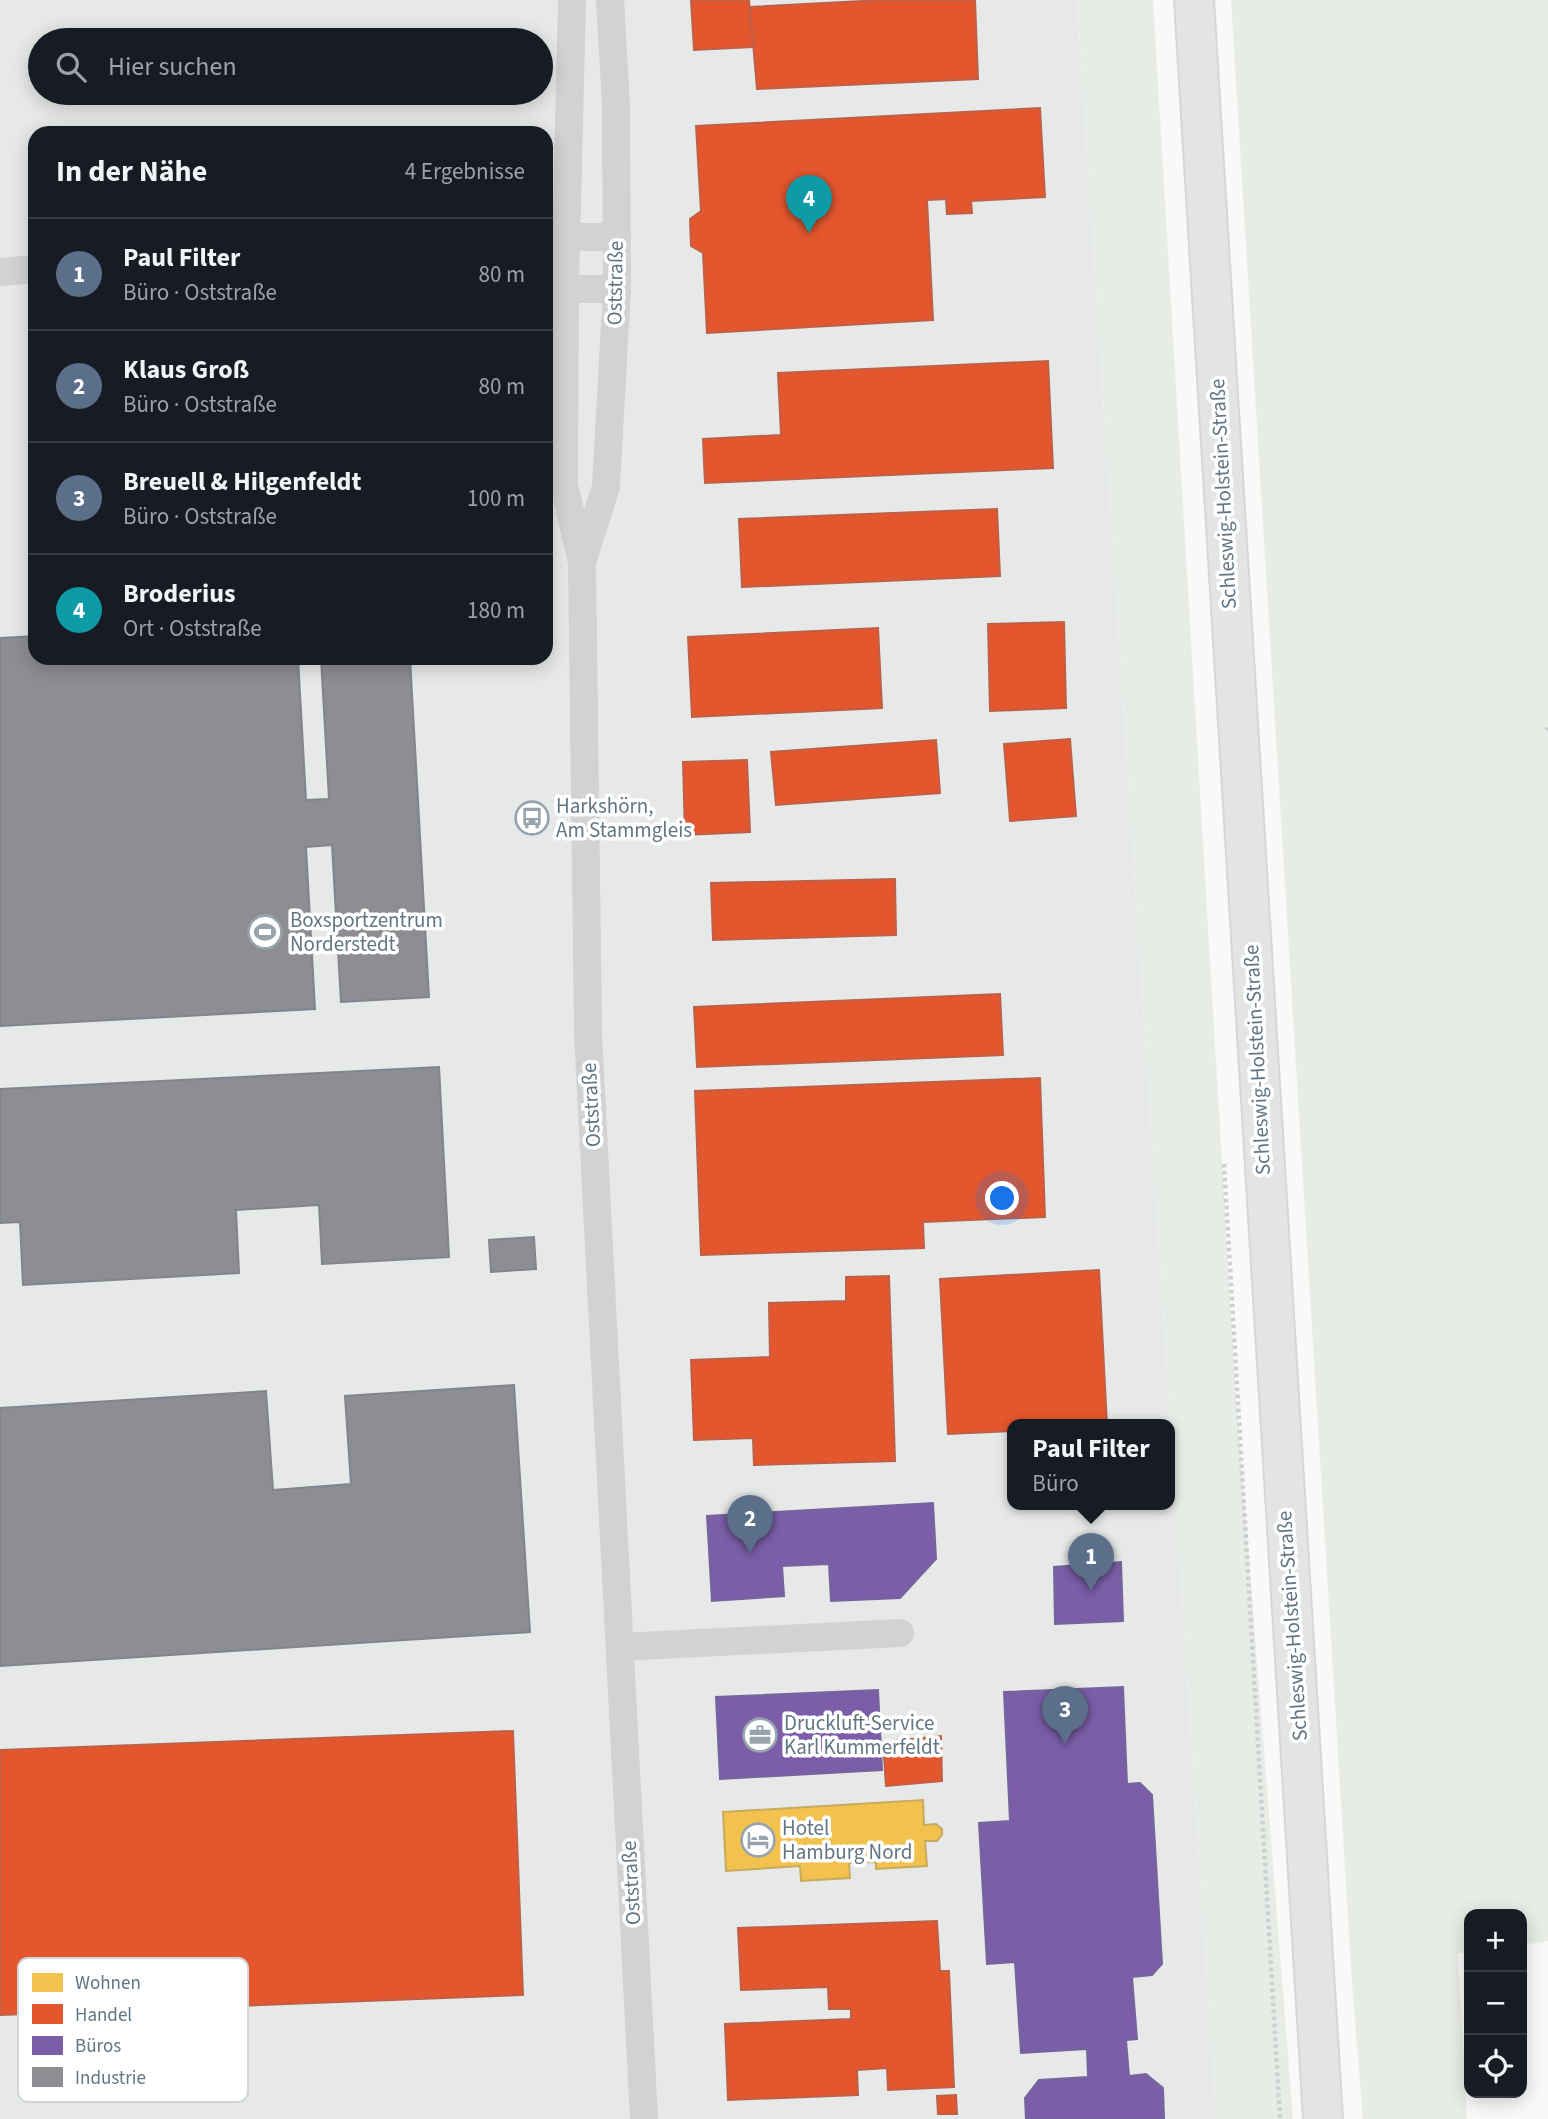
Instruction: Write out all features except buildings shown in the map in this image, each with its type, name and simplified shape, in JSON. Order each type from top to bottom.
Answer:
[{"type":"main road","name":"Schleswig-Holstein-Straße","points":[[1194,0],[1323,2119]]},
{"type":"street","name":"Oststraße","points":[[572,0],[556,237],[555,290],[564,485],[582,562],[588,1034],[644,2119]]},
{"type":"street","name":"Oststraße","points":[[582,562],[606,487],[617,289],[615,106],[610,0]]},
{"type":"street","points":[[556,237],[617,237]]},
{"type":"street","points":[[0,272],[28,270]]},
{"type":"street","points":[[555,290],[617,289]]},
{"type":"street","points":[[620,1647],[900,1633]]},
{"type":"shaded area","points":[[0,0],[1077,0],[1170,1419],[1007,1419],[1007,1510],[1175,1510],[1175,1494],[1216,2119],[0,2119]]},
{"type":"shaded area","points":[[1077,0],[1153,0],[1235,1382],[1293,2119],[1216,2119],[1175,1494],[1175,1419],[1170,1419]]},
{"type":"shaded area","points":[[1231,0],[1548,0],[1548,1941],[1527,1944],[1527,1909],[1464,1909],[1464,1953],[1458,1954],[1467,2119],[1363,2119],[1352,1983]]},
{"type":"place","name":"Broderius","points":[[809,233]]},
{"type":"place","name":"Harkshörn, Am Stammgleis","points":[[532,818]]},
{"type":"place","name":"Boxsportzentrum Norderstedt","points":[[265,932]]},
{"type":"place","name":"Klaus Groß","points":[[750,1553]]},
{"type":"place","name":"Paul Filter","points":[[1091,1591]]},
{"type":"place","name":"Druckluft-Service Karl Kummerfeldt","points":[[760,1735]]},
{"type":"place","name":"Breuell & Hilgenfeldt","points":[[1065,1744]]},
{"type":"place","name":"Hotel Hamburg Nord","points":[[758,1840]]}]
